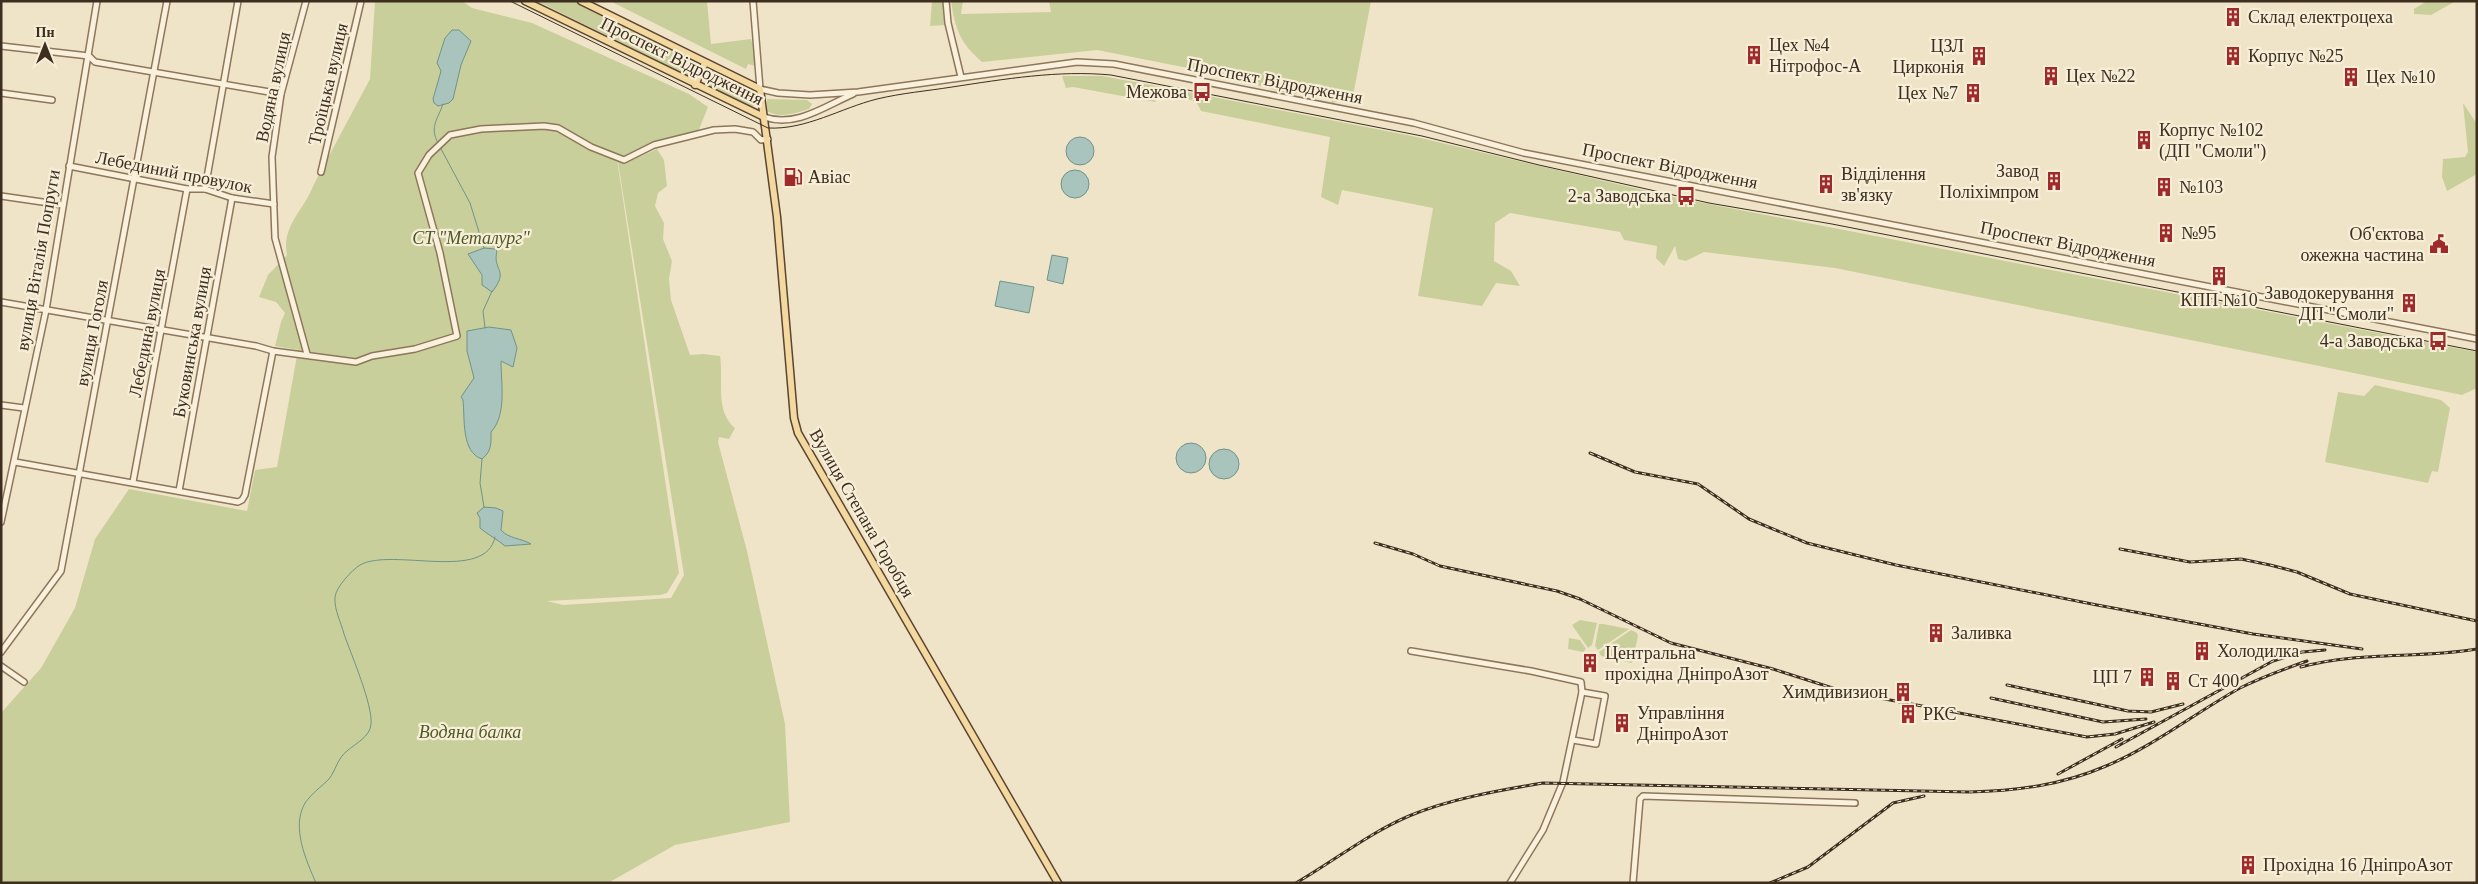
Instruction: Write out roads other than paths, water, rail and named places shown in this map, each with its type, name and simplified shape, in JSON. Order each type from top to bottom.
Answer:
[{"type":"main road","name":"Проспект Відродження","points":[[525,1],[764,118]]},
{"type":"main road","name":"Проспект Відродження","points":[[581,1],[760,89]]},
{"type":"main road","points":[[695,85],[705,63]]},
{"type":"main road","name":"Вулиця Степана Горобця","points":[[760,89],[767,130],[777,217],[794,418],[798,433],[1058,883]]},
{"type":"street","name":"вулиця Віталія Попруги","points":[[1,522],[46,310],[97,1]]},
{"type":"street","name":"вулиця Гоголя","points":[[1,652],[61,571],[136,178],[167,1]]},
{"type":"street","points":[[205,189],[238,1]]},
{"type":"street","name":"Водяна вулиця","points":[[306,1],[281,94],[272,157],[275,238],[307,354]]},
{"type":"street","name":"Троїцька вулиця","points":[[321,172],[361,1]]},
{"type":"street","points":[[753,1],[760,89]]},
{"type":"street","points":[[946,1],[948,23],[961,76]]},
{"type":"street","points":[[1,46],[89,56],[95,62],[281,94]]},
{"type":"street","name":"Проспект Відродження","points":[[760,89],[778,93],[810,95],[858,92],[961,76],[1077,62],[1114,64],[1414,123],[1524,153],[2477,339]]},
{"type":"street","name":"Проспект Відродження","points":[[764,118],[784,120],[800,118],[858,92]]},
{"type":"street","points":[[1,93],[52,100]]},
{"type":"street","points":[[1,302],[162,329],[256,346],[273,351],[356,362],[372,356],[456,338],[458,332],[440,252],[418,173],[428,155],[453,133],[520,127],[554,128],[591,147],[624,160],[654,145],[714,130],[735,129],[753,132],[767,130]]},
{"type":"street","points":[[753,132],[758,139],[768,139]]},
{"type":"street","name":"Лебединий провулок","points":[[69,166],[188,189],[205,189],[232,198],[274,204]]},
{"type":"street","name":"Лебедина вулиця","points":[[133,482],[188,189]]},
{"type":"street","points":[[1,196],[62,206]]},
{"type":"street","name":"Буковинська вулиця","points":[[179,491],[232,198]]},
{"type":"street","points":[[15,462],[80,472],[238,502],[245,495],[273,351]]},
{"type":"street","points":[[1,405],[24,408]]},
{"type":"street","points":[[1411,651],[1580,682],[1582,692],[1563,782],[1552,811],[1510,883]]},
{"type":"street","points":[[1,666],[24,682]]},
{"type":"street","points":[[1573,740],[1596,744],[1604,696],[1582,692]]},
{"type":"street","points":[[1634,883],[1640,799],[1643,796],[1855,803]]},
{"type":"water","points":[[452,30],[459,30],[471,41],[461,65],[453,99],[449,103],[438,106],[434,103],[433,99],[441,71],[437,63],[445,38]]},
{"type":"water","points":[[1080,137],[1090,141],[1094,151],[1090,161],[1080,165],[1070,161],[1066,151],[1070,141]]},
{"type":"water","points":[[1075,170],[1085,174],[1089,184],[1085,194],[1075,198],[1065,194],[1061,184],[1065,174]]},
{"type":"water","points":[[484,248],[497,251],[496,258],[500,279],[492,292],[482,285],[482,275],[468,254]]},
{"type":"water","points":[[1052,255],[1068,258],[1063,284],[1047,280]]},
{"type":"water","points":[[1000,281],[1034,287],[1029,313],[995,306]]},
{"type":"water","points":[[489,327],[511,330],[517,348],[513,367],[501,361],[501,408],[496,425],[491,432],[489,450],[482,459],[475,455],[467,442],[463,400],[461,397],[474,378],[467,351],[467,331]]},
{"type":"water","points":[[1191,443],[1201,448],[1206,458],[1201,468],[1191,473],[1181,468],[1176,458],[1181,448]]},
{"type":"water","points":[[1224,449],[1234,454],[1239,464],[1234,474],[1224,479],[1214,474],[1209,464],[1214,454]]},
{"type":"water","points":[[484,507],[503,511],[501,530],[508,535],[531,544],[505,546],[480,528],[480,518],[477,513]]},
{"type":"waterway","points":[[438,143],[434,128],[443,104]]},
{"type":"waterway","points":[[440,147],[470,203],[484,248]]},
{"type":"waterway","points":[[485,328],[483,311],[492,291]]},
{"type":"waterway","points":[[482,459],[480,483],[484,507]]},
{"type":"waterway","points":[[316,883],[304,854],[299,822],[301,812],[308,799],[329,779],[344,754],[368,733],[371,724],[369,705],[337,611],[335,597],[338,588],[360,565],[375,561],[436,562],[475,558],[488,551],[495,537]]},
{"type":"tram line","points":[[510,1],[768,128],[796,126],[877,99],[905,94],[1051,74],[1111,75],[1422,136],[1539,165],[1709,203],[1832,224],[2477,351]]},
{"type":"railway","points":[[1590,453],[1635,472],[1698,484],[1749,519],[1807,543],[1896,565],[2097,605],[2253,634],[2362,649]]},
{"type":"railway","points":[[1375,543],[1413,554],[1440,566],[1557,591],[1580,599],[1671,643],[1773,669],[1842,691],[2087,737],[2115,734],[2154,722]]},
{"type":"railway","points":[[2120,549],[2190,562],[2241,559],[2297,572],[2350,594],[2477,621]]},
{"type":"railway","points":[[2301,667],[2345,659],[2433,654],[2477,649]]},
{"type":"railway","points":[[2116,747],[2273,661],[2302,652],[2325,650]]},
{"type":"railway","points":[[1296,883],[1366,839],[1409,816],[1458,800],[1543,783],[1969,792],[2039,786],[2089,773],[2124,758],[2240,688],[2273,673],[2307,661]]},
{"type":"railway","points":[[2007,685],[2128,711],[2151,712],[2183,704]]},
{"type":"railway","points":[[1991,698],[2103,722],[2146,719]]},
{"type":"railway","points":[[2058,774],[2122,739]]},
{"type":"railway","points":[[1770,883],[1808,867],[1893,803],[1924,796]]},
{"type":"place","name":"Склад електроцеха","points":[[2233,17]]},
{"type":"place","name":"Цех №4 Нітрофос-А","points":[[1754,55]]},
{"type":"place","name":"ЦЗЛ Цирконія","points":[[1979,56]]},
{"type":"place","name":"Корпус №25","points":[[2233,56]]},
{"type":"place","name":"Цех №22","points":[[2051,76]]},
{"type":"place","name":"Цех №10","points":[[2351,77]]},
{"type":"place","name":"Межова","points":[[1202,92]]},
{"type":"place","name":"Цех №7","points":[[1973,93]]},
{"type":"place","name":"Корпус №102 (ДП \"Смоли\")","points":[[2144,140]]},
{"type":"place","name":"Авіас","points":[[793,177]]},
{"type":"place","name":"Завод Поліхімпром","points":[[2054,181]]},
{"type":"place","name":"Відділення зв'язку","points":[[1826,184]]},
{"type":"place","name":"№103","points":[[2164,187]]},
{"type":"place","name":"2-а Заводська","points":[[1686,196]]},
{"type":"place","name":"№95","points":[[2166,233]]},
{"type":"place","name":"Об'єктова ожежна частина","points":[[2439,244]]},
{"type":"place","name":"КПП №10","points":[[2219,276]]},
{"type":"place","name":"Заводокерування ДП \"Смоли\"","points":[[2409,303]]},
{"type":"place","name":"4-а Заводська","points":[[2438,341]]},
{"type":"place","name":"Заливка","points":[[1936,633]]},
{"type":"place","name":"Холодилка","points":[[2202,651]]},
{"type":"place","name":"Центральна прохідна ДніпроАзот","points":[[1590,663]]},
{"type":"place","name":"ЦП 7","points":[[2147,677]]},
{"type":"place","name":"Ст 400","points":[[2173,681]]},
{"type":"place","name":"Химдивизион","points":[[1903,692]]},
{"type":"place","name":"РКС","points":[[1908,714]]},
{"type":"place","name":"Управління ДніпроАзот","points":[[1622,723]]},
{"type":"place","name":"Прохідна 16 ДніпроАзот","points":[[2248,865]]},
{"type":"park label","name":"СТ \"Металург\"","points":[[471,238]]},
{"type":"park label","name":"Водяна балка","points":[[470,732]]}]
